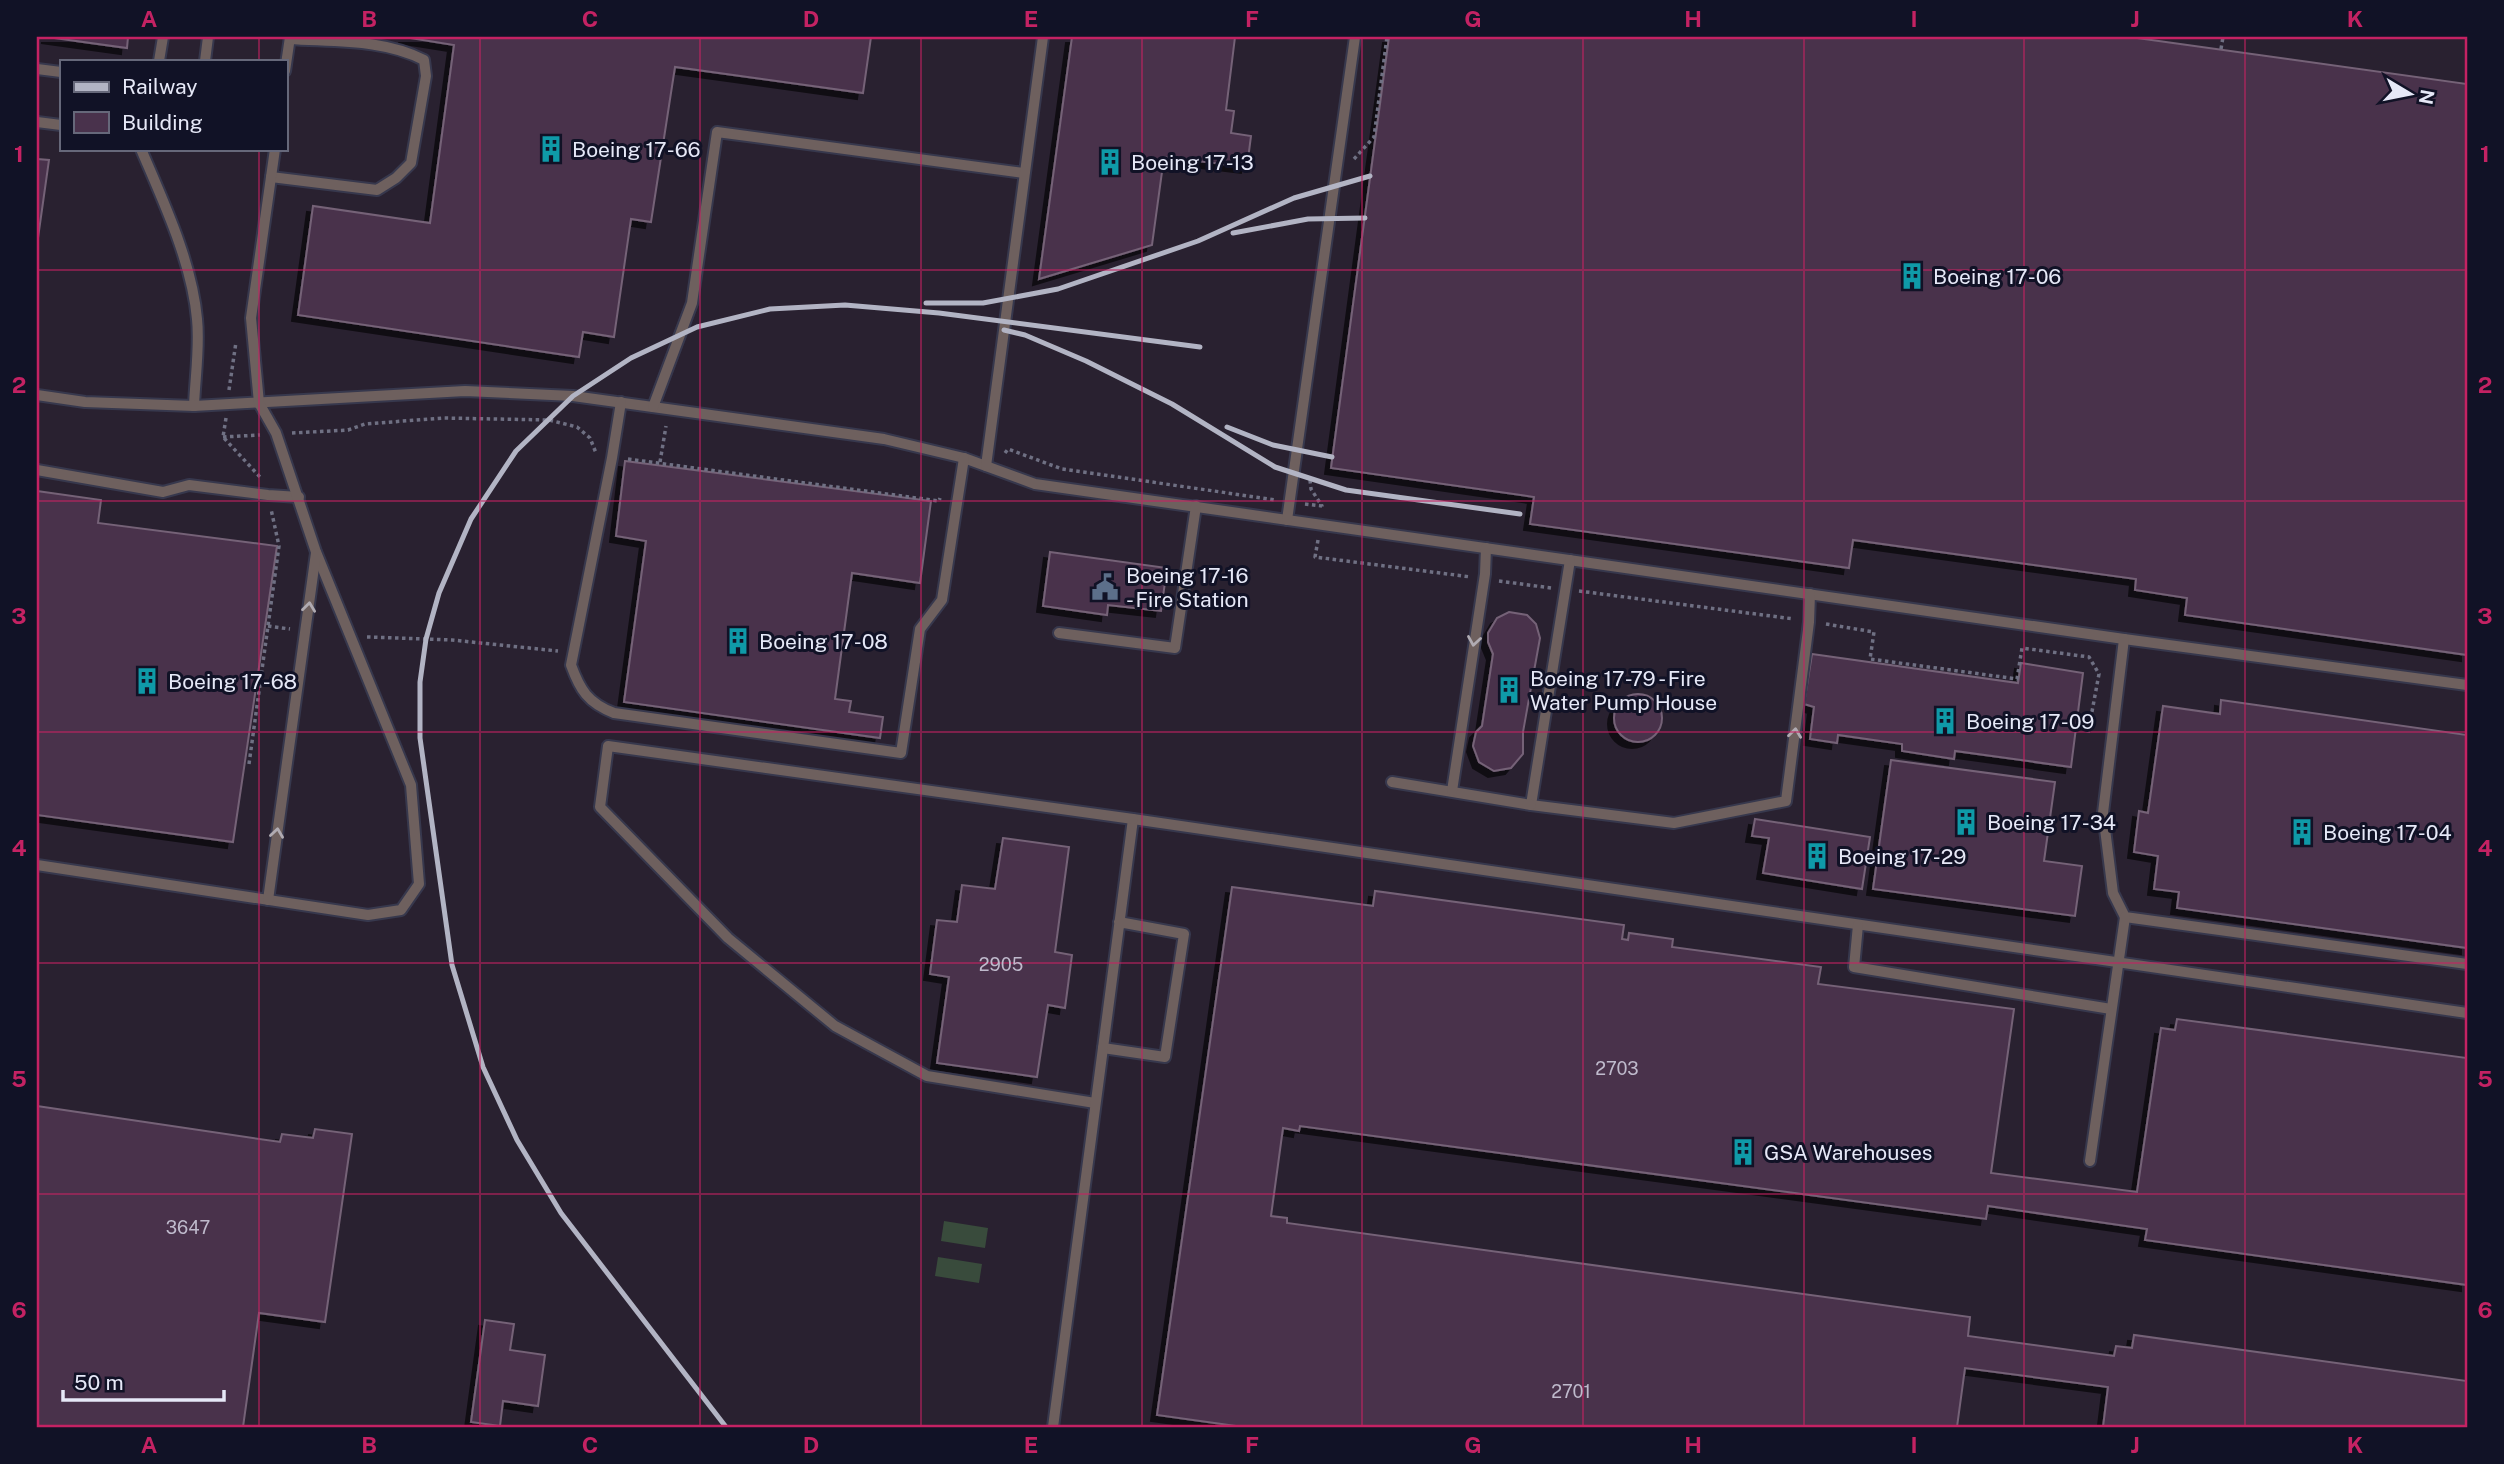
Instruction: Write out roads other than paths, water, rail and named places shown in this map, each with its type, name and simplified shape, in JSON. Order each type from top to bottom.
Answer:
[{"type":"lane","points":[[159,60],[163,37]]},
{"type":"lane","points":[[205,60],[208,37]]},
{"type":"lane","points":[[986,466],[1042,37]]},
{"type":"lane","points":[[1287,520],[1355,37]]},
{"type":"lane","points":[[271,177],[377,190],[396,178],[411,163],[426,76],[424,60],[411,53],[371,44],[290,38],[287,60]]},
{"type":"lane","points":[[37,69],[60,72]]},
{"type":"lane","points":[[37,122],[60,125]]},
{"type":"lane","points":[[653,407],[692,303],[717,132],[1024,173]]},
{"type":"lane","points":[[141,150],[188,272],[198,319],[194,406]]},
{"type":"lane","points":[[37,865],[368,915],[401,910],[419,884],[411,785],[316,552],[276,433],[259,403],[251,318],[275,150]]},
{"type":"lane","points":[[37,395],[85,402],[194,406],[465,391],[573,396],[884,439],[964,458],[1035,484],[2124,639],[2467,685]]},
{"type":"lane","points":[[621,402],[571,665],[585,695],[598,707],[614,713],[901,753],[920,629],[942,600],[964,458]]},
{"type":"lane","points":[[37,470],[163,492],[189,485],[299,497]]},
{"type":"lane","points":[[1059,633],[1175,648],[1196,506]]},
{"type":"lane","points":[[1452,791],[1485,574],[1486,548]]},
{"type":"lane","points":[[268,900],[316,552]]},
{"type":"lane","points":[[1531,805],[1570,560]]},
{"type":"lane","points":[[1392,782],[1531,805],[1674,823],[1786,801],[1809,621],[1810,594]]},
{"type":"lane","points":[[2090,1161],[2125,917],[2113,893],[2103,813],[2124,639]]},
{"type":"lane","points":[[1095,1103],[927,1076],[835,1026],[728,938],[600,807],[608,747],[1504,871],[2118,965],[2467,1013]]},
{"type":"lane","points":[[1053,1427],[1133,819]]},
{"type":"lane","points":[[2125,917],[2467,964]]},
{"type":"lane","points":[[1102,1048],[1165,1057],[1184,934],[1119,922]]},
{"type":"lane","points":[[1858,925],[1854,967],[2111,1009]]},
{"type":"railway","points":[[926,303],[983,303],[1058,289],[1198,241],[1294,198],[1370,176]]},
{"type":"railway","points":[[1233,233],[1308,219],[1365,218]]},
{"type":"railway","points":[[726,1427],[561,1213],[517,1140],[483,1067],[452,965],[420,738],[420,682],[426,639],[439,593],[471,519],[516,451],[573,396],[631,358],[697,327],[770,309],[845,305],[939,313],[1200,347]]},
{"type":"railway","points":[[1004,330],[1025,335],[1086,361],[1172,404],[1275,467],[1346,490],[1520,514]]},
{"type":"railway","points":[[1227,427],[1273,445],[1332,457]]},
{"type":"place","name":"Boeing 17-66","points":[[551,149]]},
{"type":"place","name":"Boeing 17-13","points":[[1110,162]]},
{"type":"place","name":"Boeing 17-06","points":[[1912,276]]},
{"type":"place","name":"Boeing 17-16 - Fire Station","points":[[1105,587]]},
{"type":"place","name":"Boeing 17-08","points":[[738,641]]},
{"type":"place","name":"Boeing 17-68","points":[[147,681]]},
{"type":"place","name":"Boeing 17-79 - Fire Water Pump House","points":[[1509,690]]},
{"type":"place","name":"Boeing 17-09","points":[[1945,721]]},
{"type":"place","name":"Boeing 17-34","points":[[1966,822]]},
{"type":"place","name":"Boeing 17-04","points":[[2302,832]]},
{"type":"place","name":"Boeing 17-29","points":[[1817,856]]},
{"type":"place","name":"GSA Warehouses","points":[[1743,1152]]}]
